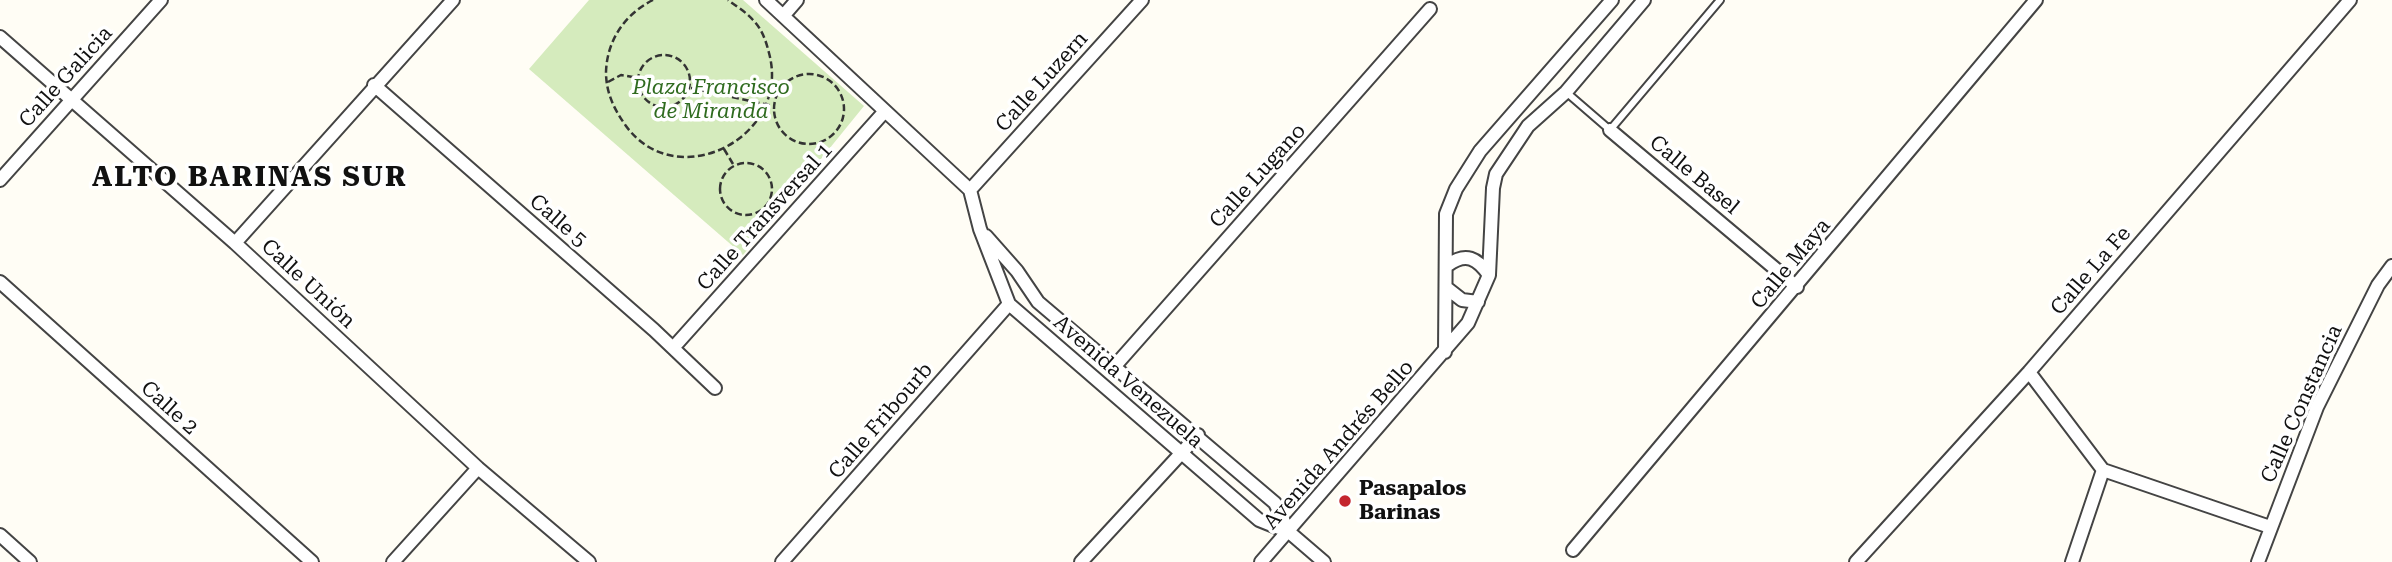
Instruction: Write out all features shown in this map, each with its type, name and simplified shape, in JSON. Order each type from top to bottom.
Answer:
[{"type":"street","name":"Calle Galicia","points":[[0,180],[161,0]]},
{"type":"street","points":[[235,243],[373,85],[453,0]]},
{"type":"street","points":[[766,0],[970,190]]},
{"type":"street","points":[[784,15],[797,0]]},
{"type":"street","name":"Calle Luzern","points":[[970,190],[1142,0]]},
{"type":"street","points":[[1445,352],[1448,289],[1446,214],[1468,166],[1612,0]]},
{"type":"street","name":"Avenida Andrés Bello","points":[[1261,562],[1468,323],[1489,275],[1496,174],[1528,126],[1566,92],[1644,0]]},
{"type":"street","name":"Calle Maya","points":[[1573,550],[2036,0]]},
{"type":"street","name":"Calle La Fe","points":[[1856,562],[2029,372],[2350,0]]},
{"type":"street","name":"Calle Lugano","points":[[1114,367],[1430,9]]},
{"type":"street","name":"Calle Unión","points":[[0,37],[235,243],[478,468],[589,562]]},
{"type":"street","name":"Calle 5","points":[[373,85],[715,388]]},
{"type":"street","name":"Calle Transversal 1","points":[[673,348],[885,111]]},
{"type":"street","name":"Calle Basel","points":[[1610,130],[1797,287]]},
{"type":"street","name":"Avenida Venezuela","points":[[970,190],[980,229],[1009,304],[1179,454],[1259,520],[1289,532],[1324,562]]},
{"type":"street","name":"Avenida Venezuela","points":[[980,229],[1017,271],[1038,302],[1275,503],[1289,532]]},
{"type":"street","points":[[1448,265],[1461,257],[1469,257],[1479,262],[1489,275]]},
{"type":"street","name":"Calle Constancia","points":[[2258,562],[2317,407],[2378,285],[2392,266]]},
{"type":"street","name":"Calle 2","points":[[0,282],[312,562]]},
{"type":"street","points":[[1448,289],[1462,300],[1478,302]]},
{"type":"street","name":"Calle Fribourb","points":[[782,562],[1009,304]]},
{"type":"street","points":[[2029,372],[2103,470],[2270,527]]},
{"type":"street","points":[[1081,562],[1198,435]]},
{"type":"street","points":[[393,562],[478,468]]},
{"type":"street","points":[[2072,562],[2103,470]]},
{"type":"street","points":[[0,536],[30,562]]},
{"type":"lane","points":[[1610,130],[1720,0]]},
{"type":"lane","name":"Calle Basel","points":[[1566,92],[1610,130]]},
{"type":"path","points":[[653,0],[637,8],[623,22],[611,45],[607,83],[614,109],[632,133],[655,149],[681,156],[701,156],[724,149],[745,136],[764,113],[772,87],[773,69],[764,36],[754,20],[728,0]]},
{"type":"path","points":[[669,55],[682,62],[689,74],[690,88],[676,105],[654,106],[639,89],[638,78],[644,65],[655,56],[669,55]]},
{"type":"path","points":[[815,74],[835,86],[844,107],[843,119],[830,138],[808,145],[787,137],[774,118],[773,106],[776,94],[792,78],[815,74]]},
{"type":"path","points":[[607,83],[621,75],[638,78]]},
{"type":"path","points":[[690,88],[773,106]]},
{"type":"path","points":[[724,149],[734,166]]},
{"type":"path","points":[[750,163],[764,170],[769,177],[772,195],[766,206],[753,214],[732,211],[720,196],[722,177],[734,166],[750,163]]},
{"type":"green space","name":"Plaza Francisco de Miranda","points":[[589,0],[743,0],[864,106],[743,255],[529,69]]},
{"type":"place","name":"Pasapalos Barinas","points":[[1345,501]]},
{"type":"district","name":"ALTO BARINAS SUR","points":[[250,178]]}]
